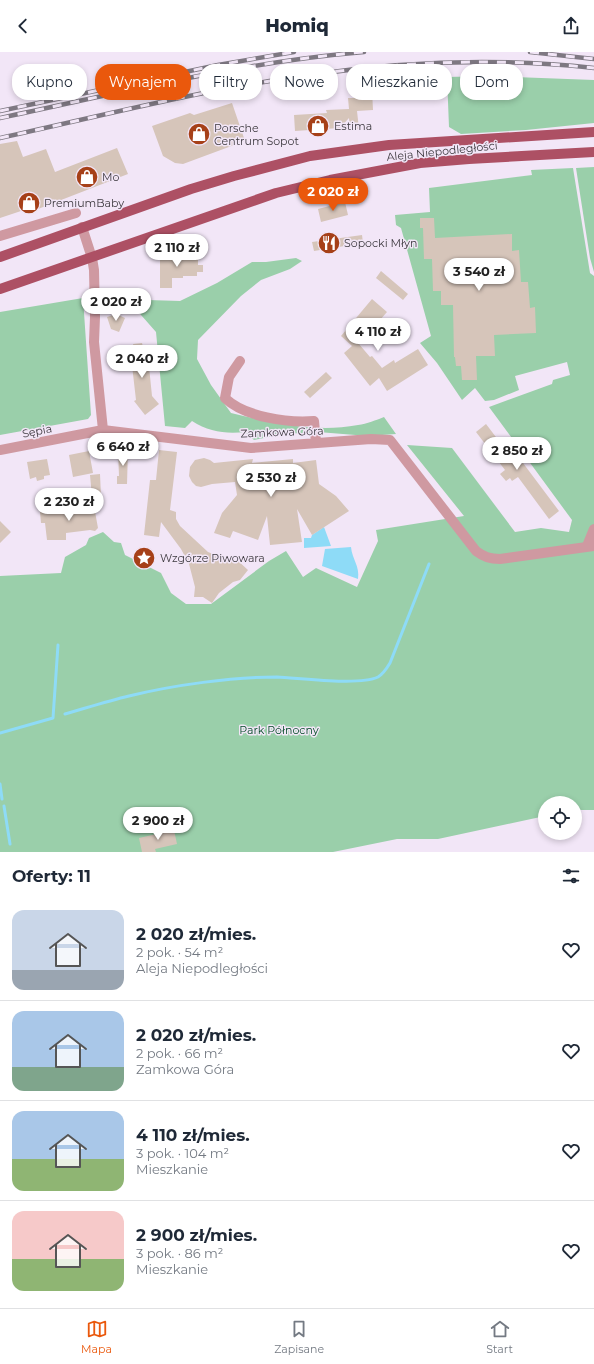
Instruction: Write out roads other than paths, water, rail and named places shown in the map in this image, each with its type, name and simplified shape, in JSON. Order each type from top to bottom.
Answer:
[{"type":"main road","name":"Aleja Niepodległości","points":[[0,257],[191,189],[240,174],[310,156],[389,145],[594,132]]},
{"type":"main road","name":"Aleja Niepodległości","points":[[0,289],[276,193],[358,174],[420,163],[594,152]]},
{"type":"street","points":[[0,236],[76,213]]},
{"type":"street","points":[[82,227],[92,258],[95,299],[94,342],[103,430]]},
{"type":"street","points":[[240,361],[229,377],[225,398],[230,403],[244,409],[281,421],[314,421],[316,443]]},
{"type":"street","name":"Zamkowa Góra","points":[[103,430],[251,448],[371,439],[390,440],[476,551],[483,557],[500,559],[590,546]]},
{"type":"street","name":"Sępia","points":[[0,450],[103,430]]},
{"type":"street","points":[[590,546],[594,529]]},
{"type":"water","points":[[324,527],[331,546],[304,548],[304,538],[311,538],[312,535]]},
{"type":"water","points":[[351,547],[358,570],[358,579],[322,566],[325,549]]},
{"type":"waterway","points":[[65,714],[129,696],[203,682],[260,677],[357,681],[369,680],[378,677],[390,663],[429,564]]},
{"type":"waterway","points":[[0,733],[53,718],[58,645]]},
{"type":"waterway","points":[[0,784],[2,799]]},
{"type":"waterway","points":[[4,806],[10,844]]},
{"type":"railway","points":[[0,111],[218,65],[294,52]]},
{"type":"railway","points":[[0,118],[181,79],[272,63],[364,52]]},
{"type":"railway","points":[[530,52],[594,59]]},
{"type":"railway","points":[[0,138],[197,94],[317,74],[386,66],[455,62],[525,63],[594,68]]},
{"type":"place","name":"Estima","points":[[318,126]]},
{"type":"place","name":"Porsche Centrum Sopot","points":[[199,134]]},
{"type":"place","name":"Mo","points":[[87,177]]},
{"type":"place","name":"PremiumBaby","points":[[29,203]]},
{"type":"place","name":"Sopocki Młyn","points":[[329,243]]},
{"type":"place","name":"Wzgórze Piwowara","points":[[144,558]]},
{"type":"park label","name":"Park Północny","points":[[279,730]]}]
